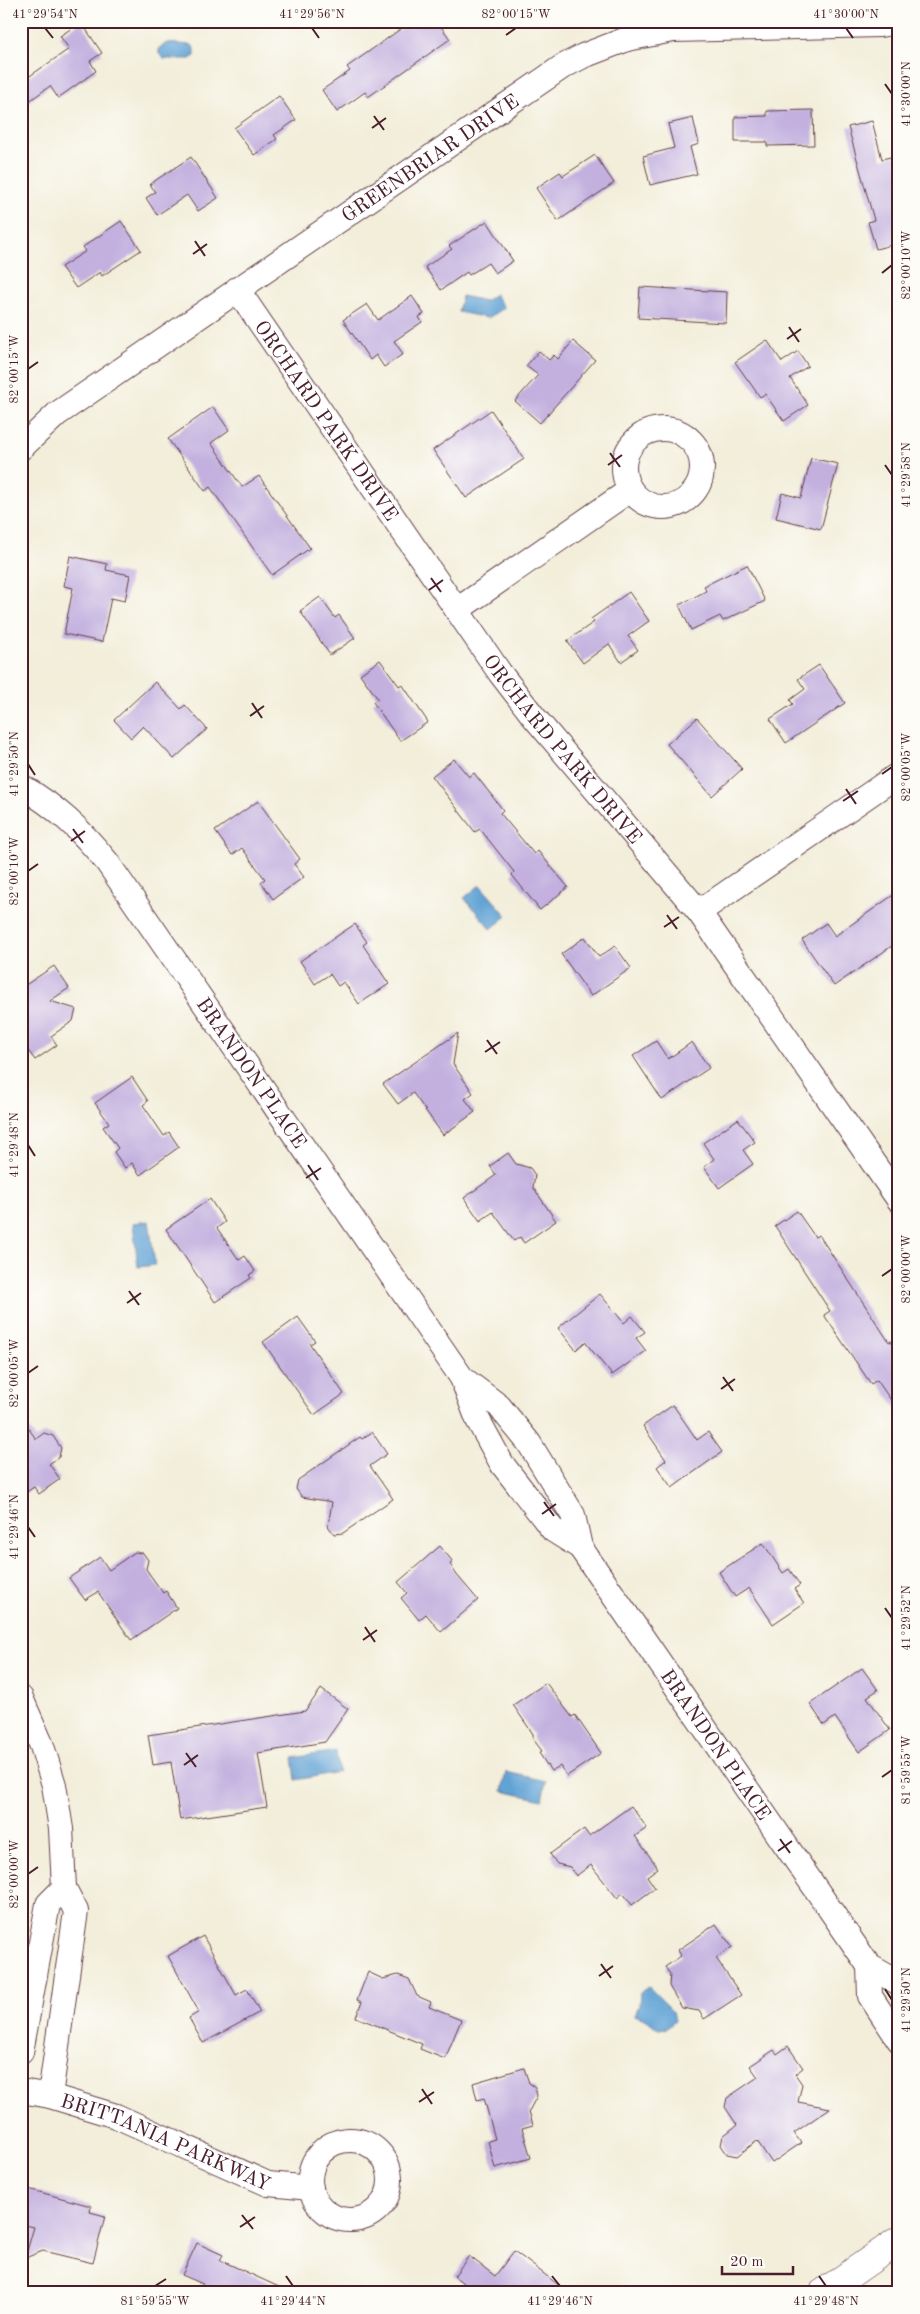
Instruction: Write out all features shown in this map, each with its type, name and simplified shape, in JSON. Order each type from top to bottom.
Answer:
[{"type":"street","name":"GREENBRIAR DRIVE","points":[[21,448],[57,414],[562,67],[583,56],[627,39],[673,30],[880,25],[899,22]]},
{"type":"street","name":"ORCHARD PARK DRIVE","points":[[237,289],[500,673],[534,717],[699,912],[899,1200]]},
{"type":"street","points":[[457,610],[630,490]]},
{"type":"street","points":[[699,912],[899,774]]},
{"type":"street","name":"BRANDON PLACE","points":[[21,786],[46,801],[80,829],[107,862],[462,1378],[478,1420],[502,1464],[553,1530],[580,1547]]},
{"type":"street","name":"BRANDON PLACE","points":[[462,1378],[498,1406],[529,1443],[573,1515],[580,1547],[869,1966],[899,1983]]},
{"type":"street","points":[[21,1698],[42,1746],[54,1785],[61,1829],[64,1888],[76,1911],[50,2096]]},
{"type":"street","points":[[21,2052],[48,1904],[64,1888]]},
{"type":"street","points":[[869,1966],[870,1996],[899,2040]]},
{"type":"street","name":"BRITTANIA PARKWAY","points":[[21,2091],[50,2096],[116,2116],[268,2184],[311,2188]]},
{"type":"street","points":[[823,2293],[899,2240]]},
{"type":"water","points":[[167,43],[192,45],[195,50],[195,56],[190,59],[164,59],[159,54],[159,48]]},
{"type":"water","points":[[495,294],[504,308],[488,318],[458,312],[462,296],[485,301]]},
{"type":"water","points":[[480,885],[507,916],[491,929],[464,898]]},
{"type":"water","points":[[149,1221],[155,1265],[138,1267],[133,1223]]},
{"type":"water","points":[[336,1751],[339,1772],[296,1780],[293,1758]]},
{"type":"water","points":[[506,1772],[546,1781],[542,1800],[502,1791]]},
{"type":"water","points":[[649,1987],[673,2011],[675,2021],[667,2028],[658,2029],[647,2020],[635,2015],[639,2005],[640,1992]]},
{"type":"building","points":[[412,21],[437,21],[450,39],[368,97],[365,92],[337,112],[322,90],[350,71],[347,67]]},
{"type":"building","points":[[81,22],[102,53],[90,61],[96,71],[58,98],[50,86],[21,107],[21,82],[69,49],[60,36]]},
{"type":"building","points":[[279,96],[296,120],[274,135],[277,139],[254,155],[234,128]]},
{"type":"building","points":[[813,110],[814,145],[767,146],[767,142],[735,142],[735,117],[767,116],[767,111]]},
{"type":"building","points":[[693,118],[699,144],[690,147],[697,174],[650,185],[643,156],[674,148],[668,124]]},
{"type":"building","points":[[872,121],[882,159],[899,155],[899,243],[876,249],[868,222],[874,220],[848,127]]},
{"type":"building","points":[[595,155],[614,183],[558,221],[536,188],[560,172],[563,176]]},
{"type":"building","points":[[191,157],[218,198],[198,211],[187,195],[157,215],[146,198],[155,192],[150,184]]},
{"type":"building","points":[[121,221],[141,250],[102,276],[100,272],[76,288],[61,267],[86,251],[83,247]]},
{"type":"building","points":[[487,221],[513,261],[495,273],[488,263],[469,275],[467,272],[441,290],[425,267],[452,249],[449,246]]},
{"type":"building","points":[[640,287],[727,292],[726,323],[638,318]]},
{"type":"building","points":[[412,296],[424,314],[419,317],[422,322],[394,341],[403,354],[384,367],[376,355],[370,360],[343,320],[367,304],[378,320]]},
{"type":"building","points":[[767,340],[782,362],[798,351],[808,366],[790,378],[808,405],[784,421],[765,394],[760,397],[735,362]]},
{"type":"building","points":[[573,341],[595,360],[540,423],[515,401],[538,375],[526,366],[539,351],[549,360],[554,355],[558,359]]},
{"type":"building","points":[[213,407],[229,430],[211,443],[242,487],[259,476],[310,548],[272,575],[210,487],[205,491],[168,439]]},
{"type":"building","points":[[491,410],[524,459],[466,498],[433,450]]},
{"type":"building","points":[[811,458],[838,464],[821,529],[776,518],[782,493],[801,498]]},
{"type":"building","points":[[70,556],[107,564],[106,570],[130,575],[125,601],[111,598],[102,642],[64,634],[73,588],[64,586]]},
{"type":"building","points":[[747,565],[765,601],[723,621],[720,616],[691,630],[679,605],[706,591],[704,586]]},
{"type":"building","points":[[629,592],[649,621],[628,636],[638,650],[621,662],[609,644],[583,663],[567,641],[594,622],[591,619]]},
{"type":"building","points":[[320,597],[335,618],[339,615],[355,638],[330,655],[300,611]]},
{"type":"building","points":[[380,660],[399,686],[402,684],[428,722],[400,741],[373,702],[378,699],[360,674]]},
{"type":"building","points":[[819,665],[845,703],[786,743],[770,719],[793,704],[790,700],[805,689],[798,679]]},
{"type":"building","points":[[155,682],[181,709],[185,705],[207,729],[174,759],[143,726],[131,738],[114,720]]},
{"type":"building","points":[[697,718],[742,769],[712,796],[667,744]]},
{"type":"building","points":[[454,759],[469,777],[474,773],[503,810],[500,813],[534,854],[538,851],[568,887],[540,910],[512,875],[514,872],[480,829],[475,832],[432,776]]},
{"type":"building","points":[[258,801],[300,859],[294,864],[304,877],[273,899],[261,882],[265,879],[242,848],[232,855],[215,831]]},
{"type":"building","points":[[899,891],[899,941],[834,986],[802,940],[826,923],[835,936]]},
{"type":"building","points":[[355,924],[367,942],[363,945],[389,984],[359,1004],[344,982],[338,986],[330,974],[315,984],[300,961]]},
{"type":"building","points":[[585,937],[599,957],[615,946],[631,968],[591,996],[561,954]]},
{"type":"building","points":[[54,966],[69,988],[50,1001],[76,1009],[73,1021],[51,1036],[57,1045],[35,1060],[21,1041],[21,988]]},
{"type":"building","points":[[458,1033],[453,1064],[473,1093],[465,1099],[475,1112],[443,1135],[413,1093],[398,1104],[383,1084]]},
{"type":"building","points":[[656,1041],[668,1059],[692,1042],[709,1068],[662,1100],[633,1056]]},
{"type":"building","points":[[132,1077],[148,1101],[143,1105],[164,1136],[169,1132],[179,1147],[140,1175],[132,1163],[125,1168],[114,1152],[118,1148],[103,1127],[109,1123],[95,1103]]},
{"type":"building","points":[[738,1119],[755,1142],[743,1150],[753,1164],[719,1188],[704,1167],[714,1159],[703,1143]]},
{"type":"building","points":[[508,1153],[516,1164],[530,1168],[535,1175],[533,1187],[556,1221],[524,1243],[520,1237],[514,1241],[493,1212],[480,1221],[464,1198],[496,1175],[490,1166]]},
{"type":"building","points":[[210,1199],[225,1222],[217,1228],[239,1260],[245,1256],[255,1271],[249,1275],[251,1278],[215,1302],[166,1229]]},
{"type":"building","points":[[797,1211],[815,1237],[819,1235],[889,1342],[891,1341],[899,1352],[899,1412],[877,1380],[871,1384],[824,1315],[830,1311],[775,1226]]},
{"type":"building","points":[[600,1294],[624,1323],[632,1316],[645,1332],[636,1338],[646,1351],[612,1375],[585,1342],[576,1350],[558,1328]]},
{"type":"building","points":[[298,1317],[315,1341],[310,1344],[344,1394],[314,1415],[263,1342]]},
{"type":"building","points":[[673,1405],[697,1440],[708,1432],[722,1452],[672,1488],[657,1467],[666,1460],[643,1426]]},
{"type":"building","points":[[21,1418],[36,1439],[44,1433],[53,1436],[61,1448],[59,1457],[49,1464],[60,1479],[39,1494],[34,1487],[21,1496]]},
{"type":"building","points":[[372,1432],[387,1454],[370,1466],[393,1499],[343,1533],[334,1534],[328,1526],[332,1502],[302,1497],[296,1489],[298,1480],[360,1437],[362,1439]]},
{"type":"building","points":[[763,1543],[783,1573],[789,1569],[800,1585],[794,1589],[804,1603],[773,1624],[749,1588],[735,1597],[719,1572]]},
{"type":"building","points":[[440,1546],[453,1562],[450,1564],[456,1574],[478,1600],[441,1632],[426,1614],[419,1620],[401,1598],[407,1593],[398,1582]]},
{"type":"building","points":[[135,1552],[143,1553],[148,1560],[146,1569],[163,1593],[166,1591],[177,1608],[131,1640],[98,1592],[85,1600],[69,1578],[100,1557],[109,1570]]},
{"type":"building","points":[[862,1668],[878,1690],[867,1697],[890,1730],[859,1752],[835,1717],[824,1725],[810,1704]]},
{"type":"building","points":[[546,1683],[572,1717],[575,1715],[601,1753],[567,1776],[560,1766],[551,1771],[539,1753],[542,1751],[533,1739],[533,1734],[513,1705]]},
{"type":"building","points":[[321,1689],[348,1709],[325,1742],[258,1753],[267,1807],[180,1820],[171,1762],[153,1765],[148,1735],[305,1711]]},
{"type":"building","points":[[631,1806],[647,1828],[635,1836],[658,1868],[647,1876],[655,1888],[632,1905],[623,1893],[617,1898],[591,1865],[576,1876],[570,1867],[557,1864],[550,1854],[584,1829],[589,1836]]},
{"type":"building","points":[[716,1924],[732,1947],[716,1958],[741,1995],[704,2019],[699,2011],[682,2008],[669,1986],[670,1974],[665,1967],[681,1956],[678,1950]]},
{"type":"building","points":[[203,1936],[236,1995],[247,1989],[260,2012],[203,2043],[189,2018],[199,2012],[168,1956]]},
{"type":"building","points":[[368,1972],[383,1979],[398,1975],[409,1979],[417,1996],[431,2002],[429,2007],[461,2020],[445,2059],[420,2049],[422,2044],[356,2017],[362,2002],[357,2000]]},
{"type":"building","points":[[788,2046],[803,2068],[795,2074],[802,2084],[798,2102],[830,2108],[794,2133],[801,2143],[772,2163],[757,2141],[737,2156],[727,2154],[721,2145],[723,2136],[737,2125],[725,2107],[727,2098],[758,2077],[750,2066],[774,2050],[777,2054]]},
{"type":"building","points":[[524,2068],[529,2083],[535,2087],[537,2096],[529,2111],[533,2125],[522,2128],[531,2158],[495,2168],[488,2141],[495,2139],[484,2098],[477,2100],[473,2083]]},
{"type":"building","points":[[21,2187],[91,2206],[90,2212],[105,2216],[93,2263],[43,2251],[25,2258],[34,2227],[21,2224]]},
{"type":"building","points":[[197,2243],[223,2255],[220,2260],[292,2293],[199,2293],[203,2284],[182,2275]]},
{"type":"building","points":[[514,2251],[569,2293],[476,2293],[454,2276],[469,2256],[495,2276]]}]
